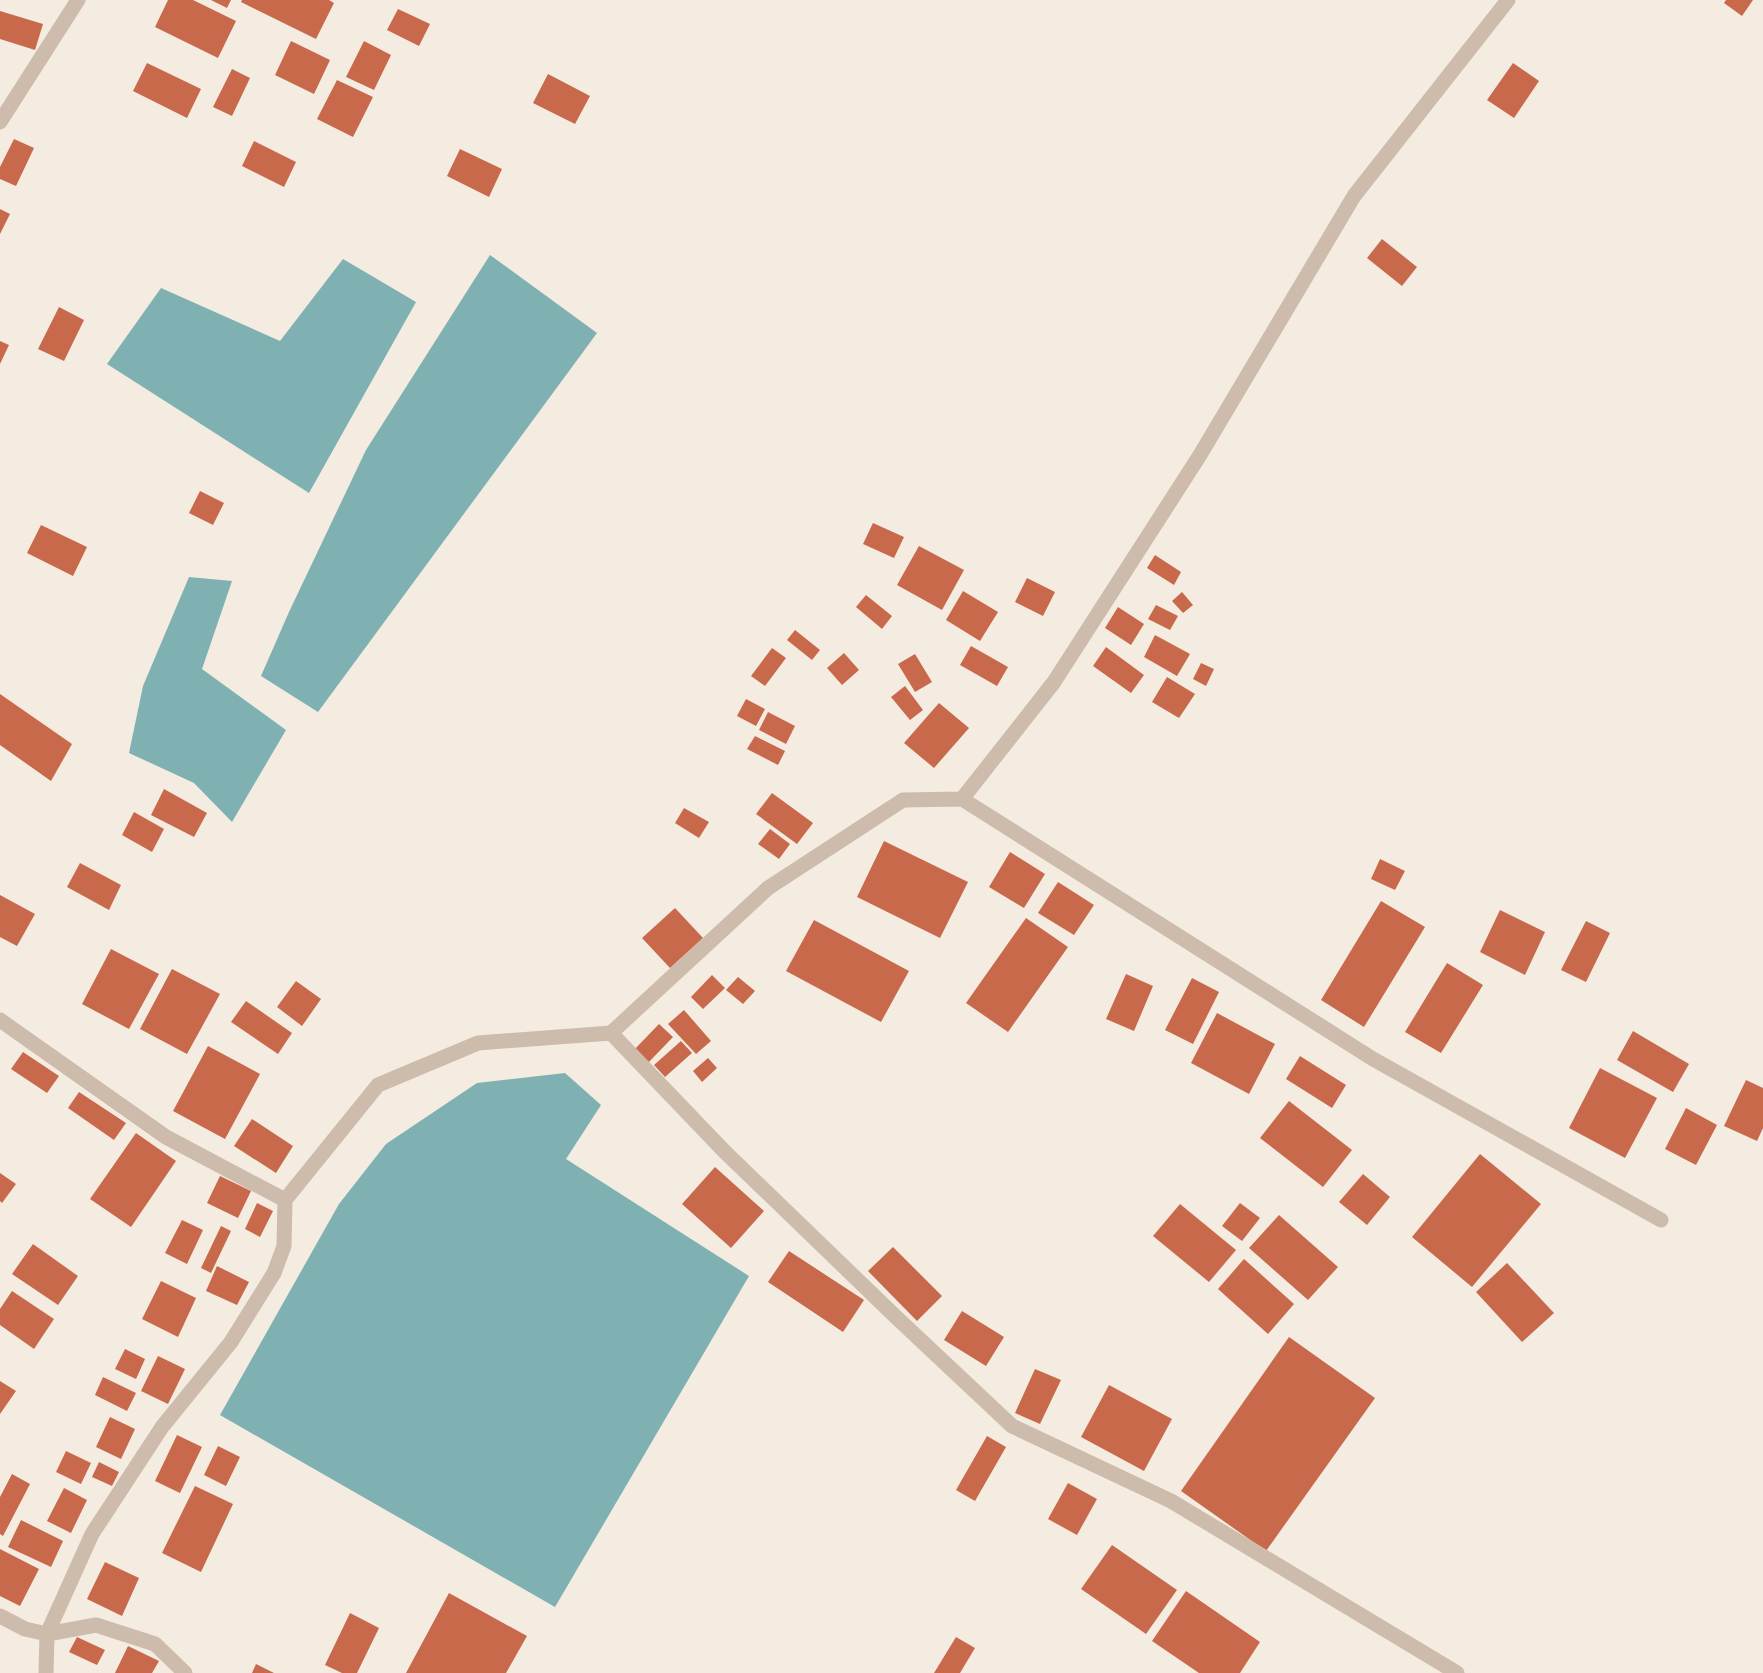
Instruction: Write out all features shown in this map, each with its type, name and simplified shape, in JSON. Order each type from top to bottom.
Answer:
[{"type":"street","points":[[0,122],[78,0]]},
{"type":"street","points":[[962,799],[1054,682],[1200,455],[1354,196],[1508,0]]},
{"type":"street","points":[[46,1673],[48,1634],[92,1534],[162,1427],[231,1342],[274,1273],[284,1246],[285,1200],[378,1086],[478,1043],[611,1033],[768,888],[903,800],[962,799],[1373,1059],[1660,1220]]},
{"type":"street","points":[[0,1020],[166,1137],[285,1200]]},
{"type":"street","points":[[611,1033],[733,1160],[1012,1426],[1171,1501],[1457,1673]]},
{"type":"street","points":[[0,1616],[25,1629],[48,1634],[96,1625],[155,1644],[185,1673]]},
{"type":"water","points":[[490,255],[597,333],[318,712],[261,676],[366,450]]},
{"type":"water","points":[[343,259],[416,302],[309,493],[107,364],[161,288],[280,341]]},
{"type":"water","points":[[189,577],[232,581],[202,669],[286,730],[232,822],[194,783],[129,753],[143,686]]},
{"type":"water","points":[[565,1073],[601,1105],[566,1159],[749,1276],[555,1607],[220,1415],[339,1204],[386,1144],[477,1083]]},
{"type":"building","points":[[168,0],[193,0],[236,21],[218,58],[155,27]]},
{"type":"building","points":[[211,0],[231,0],[227,8]]},
{"type":"building","points":[[242,0],[329,0],[334,3],[316,39],[241,2]]},
{"type":"building","points":[[1726,0],[1753,0],[1742,16],[1724,3]]},
{"type":"building","points":[[398,9],[430,24],[419,46],[387,30]]},
{"type":"building","points":[[0,11],[43,24],[35,50],[0,39]]},
{"type":"building","points":[[291,41],[330,60],[314,94],[275,75]]},
{"type":"building","points":[[364,41],[391,55],[374,90],[346,77]]},
{"type":"building","points":[[147,63],[201,89],[187,118],[133,91]]},
{"type":"building","points":[[1513,63],[1539,81],[1514,118],[1487,100]]},
{"type":"building","points":[[232,69],[250,78],[232,116],[213,107]]},
{"type":"building","points":[[548,74],[590,96],[575,124],[533,103]]},
{"type":"building","points":[[337,80],[373,97],[353,137],[317,119]]},
{"type":"building","points":[[14,139],[34,148],[16,186],[0,179],[0,167]]},
{"type":"building","points":[[254,141],[296,162],[284,187],[242,166]]},
{"type":"building","points":[[460,149],[502,169],[489,197],[447,176]]},
{"type":"building","points":[[0,209],[10,214],[0,234]]},
{"type":"building","points":[[1382,239],[1417,267],[1402,286],[1367,258]]},
{"type":"building","points":[[59,307],[84,320],[64,361],[38,349]]},
{"type":"building","points":[[0,341],[9,345],[0,364]]},
{"type":"building","points":[[200,491],[224,503],[213,525],[189,513]]},
{"type":"building","points":[[873,523],[904,537],[894,558],[863,544]]},
{"type":"building","points":[[41,525],[87,547],[73,576],[27,553]]},
{"type":"building","points":[[919,546],[964,570],[942,610],[897,585]]},
{"type":"building","points":[[1155,555],[1181,572],[1174,585],[1147,568]]},
{"type":"building","points":[[1027,578],[1055,592],[1043,616],[1015,602]]},
{"type":"building","points":[[963,591],[998,612],[980,641],[946,620]]},
{"type":"building","points":[[1182,592],[1193,605],[1183,613],[1172,601]]},
{"type":"building","points":[[866,595],[892,616],[882,629],[856,607]]},
{"type":"building","points":[[1156,605],[1178,616],[1170,630],[1148,619]]},
{"type":"building","points":[[1118,607],[1144,624],[1131,645],[1105,628]]},
{"type":"building","points":[[795,630],[820,650],[812,660],[787,640]]},
{"type":"building","points":[[1155,635],[1190,654],[1177,676],[1144,657]]},
{"type":"building","points":[[971,646],[1008,667],[997,686],[960,665]]},
{"type":"building","points":[[1106,647],[1144,675],[1131,693],[1093,666]]},
{"type":"building","points":[[772,648],[786,658],[765,686],[751,676]]},
{"type":"building","points":[[844,653],[859,670],[842,685],[827,668]]},
{"type":"building","points":[[915,654],[932,682],[915,692],[898,664]]},
{"type":"building","points":[[1201,663],[1214,669],[1206,686],[1193,679]]},
{"type":"building","points":[[1167,677],[1195,694],[1179,718],[1152,702]]},
{"type":"building","points":[[905,686],[923,710],[910,720],[891,697]]},
{"type":"building","points":[[0,694],[72,744],[51,781],[0,745]]},
{"type":"building","points":[[746,699],[765,709],[756,726],[737,716]]},
{"type":"building","points":[[939,703],[969,728],[934,768],[904,743]]},
{"type":"building","points":[[768,712],[795,726],[786,744],[759,730]]},
{"type":"building","points":[[755,736],[785,751],[778,765],[747,749]]},
{"type":"building","points":[[164,789],[207,813],[194,837],[151,815]]},
{"type":"building","points":[[772,793],[813,823],[797,844],[756,814]]},
{"type":"building","points":[[684,808],[709,822],[699,838],[675,823]]},
{"type":"building","points":[[134,812],[164,829],[152,852],[122,835]]},
{"type":"building","points":[[770,829],[790,844],[779,859],[758,844]]},
{"type":"building","points":[[884,841],[968,882],[940,938],[857,897]]},
{"type":"building","points":[[1010,852],[1045,874],[1024,908],[989,887]]},
{"type":"building","points":[[1380,859],[1405,871],[1395,890],[1371,879]]},
{"type":"building","points":[[80,863],[121,885],[109,910],[67,887]]},
{"type":"building","points":[[1058,882],[1094,905],[1074,935],[1038,913]]},
{"type":"building","points":[[0,895],[35,914],[17,946],[0,937]]},
{"type":"building","points":[[1381,901],[1425,927],[1364,1027],[1321,1000]]},
{"type":"building","points":[[675,908],[703,938],[670,968],[642,938]]},
{"type":"building","points":[[1500,910],[1545,932],[1525,975],[1480,952]]},
{"type":"building","points":[[1026,918],[1068,947],[1008,1032],[966,1003]]},
{"type":"building","points":[[814,920],[909,971],[881,1022],[786,971]]},
{"type":"building","points":[[1586,921],[1610,933],[1586,982],[1561,970]]},
{"type":"building","points":[[111,949],[159,974],[129,1029],[82,1004]]},
{"type":"building","points":[[1447,963],[1483,985],[1441,1053],[1405,1032]]},
{"type":"building","points":[[172,969],[220,994],[187,1054],[140,1029]]},
{"type":"building","points":[[1126,974],[1153,986],[1134,1031],[1106,1019]]},
{"type":"building","points":[[712,975],[725,988],[703,1009],[691,997]]},
{"type":"building","points":[[738,977],[755,991],[743,1004],[726,990]]},
{"type":"building","points":[[1192,978],[1219,992],[1193,1044],[1165,1030]]},
{"type":"building","points":[[296,981],[321,999],[302,1026],[277,1007]]},
{"type":"building","points":[[246,1001],[292,1033],[278,1054],[231,1022]]},
{"type":"building","points":[[684,1010],[711,1041],[696,1054],[668,1024]]},
{"type":"building","points":[[1217,1013],[1275,1044],[1249,1094],[1191,1063]]},
{"type":"building","points":[[659,1024],[673,1037],[647,1064],[634,1050]]},
{"type":"building","points":[[1633,1031],[1689,1064],[1673,1092],[1617,1060]]},
{"type":"building","points":[[681,1041],[692,1053],[665,1077],[654,1065]]},
{"type":"building","points":[[208,1046],[260,1074],[225,1139],[173,1111]]},
{"type":"building","points":[[23,1052],[59,1076],[47,1093],[11,1069]]},
{"type":"building","points":[[1300,1056],[1346,1085],[1332,1108],[1286,1079]]},
{"type":"building","points":[[708,1058],[717,1068],[702,1082],[693,1071]]},
{"type":"building","points":[[1600,1068],[1657,1098],[1625,1158],[1569,1128]]},
{"type":"building","points":[[1746,1080],[1763,1088],[1763,1128],[1757,1141],[1724,1126]]},
{"type":"building","points":[[79,1092],[126,1123],[114,1140],[68,1108]]},
{"type":"building","points":[[1289,1101],[1352,1150],[1323,1187],[1260,1138]]},
{"type":"building","points":[[1686,1108],[1717,1125],[1696,1165],[1665,1149]]},
{"type":"building","points":[[252,1119],[293,1146],[276,1173],[234,1146]]},
{"type":"building","points":[[136,1133],[176,1161],[131,1227],[90,1199]]},
{"type":"building","points":[[1480,1154],[1541,1204],[1472,1287],[1412,1237]]},
{"type":"building","points":[[715,1167],[764,1211],[731,1248],[682,1204]]},
{"type":"building","points":[[0,1173],[16,1184],[2,1203],[0,1201]]},
{"type":"building","points":[[1363,1174],[1390,1197],[1367,1225],[1339,1202]]},
{"type":"building","points":[[220,1176],[251,1191],[238,1218],[207,1203]]},
{"type":"building","points":[[257,1203],[273,1211],[260,1237],[245,1229]]},
{"type":"building","points":[[1240,1203],[1260,1218],[1242,1241],[1222,1226]]},
{"type":"building","points":[[1180,1204],[1236,1250],[1209,1282],[1153,1236]]},
{"type":"building","points":[[1279,1215],[1338,1267],[1308,1300],[1249,1248]]},
{"type":"building","points":[[182,1220],[203,1230],[187,1264],[165,1253]]},
{"type":"building","points":[[221,1226],[231,1231],[211,1273],[201,1268]]},
{"type":"building","points":[[33,1244],[78,1276],[58,1305],[12,1274]]},
{"type":"building","points":[[893,1247],[942,1296],[917,1321],[868,1271]]},
{"type":"building","points":[[789,1251],[864,1300],[843,1332],[768,1282]]},
{"type":"building","points":[[1244,1259],[1294,1304],[1268,1334],[1218,1289]]},
{"type":"building","points":[[1507,1263],[1554,1313],[1522,1342],[1476,1292]]},
{"type":"building","points":[[217,1266],[249,1282],[237,1305],[206,1291]]},
{"type":"building","points":[[161,1281],[196,1298],[178,1337],[142,1319]]},
{"type":"building","points":[[12,1291],[54,1319],[34,1349],[0,1325],[0,1309]]},
{"type":"building","points":[[962,1311],[1004,1337],[986,1366],[944,1340]]},
{"type":"building","points":[[1289,1337],[1375,1398],[1266,1551],[1181,1491]]},
{"type":"building","points":[[125,1349],[145,1359],[136,1379],[115,1369]]},
{"type":"building","points":[[158,1356],[185,1369],[168,1404],[141,1391]]},
{"type":"building","points":[[1035,1369],[1061,1380],[1040,1424],[1015,1413]]},
{"type":"building","points":[[103,1377],[136,1393],[127,1411],[95,1395]]},
{"type":"building","points":[[0,1381],[16,1391],[0,1414]]},
{"type":"building","points":[[1109,1385],[1172,1419],[1144,1471],[1081,1437]]},
{"type":"building","points":[[110,1417],[135,1429],[121,1459],[96,1447]]},
{"type":"building","points":[[177,1435],[202,1447],[180,1493],[155,1481]]},
{"type":"building","points":[[987,1436],[1006,1447],[975,1501],[956,1490]]},
{"type":"building","points":[[218,1446],[240,1457],[226,1486],[204,1475]]},
{"type":"building","points":[[66,1451],[91,1463],[81,1484],[56,1472]]},
{"type":"building","points":[[99,1462],[119,1472],[112,1486],[92,1477]]},
{"type":"building","points":[[12,1474],[30,1484],[3,1536],[0,1534],[0,1497]]},
{"type":"building","points":[[1068,1483],[1097,1499],[1077,1535],[1048,1519]]},
{"type":"building","points":[[195,1486],[233,1504],[201,1572],[162,1553]]},
{"type":"building","points":[[64,1488],[87,1500],[71,1533],[47,1521]]},
{"type":"building","points":[[21,1520],[63,1541],[51,1567],[8,1547]]},
{"type":"building","points":[[1112,1545],[1177,1590],[1146,1634],[1081,1589]]},
{"type":"building","points":[[0,1549],[39,1569],[20,1606],[0,1596]]},
{"type":"building","points":[[105,1562],[139,1578],[122,1616],[87,1599]]},
{"type":"building","points":[[1186,1591],[1260,1642],[1240,1673],[1199,1673],[1152,1641]]},
{"type":"building","points":[[449,1593],[527,1636],[506,1673],[406,1673]]},
{"type":"building","points":[[350,1613],[379,1628],[357,1673],[342,1673],[325,1665]]},
{"type":"building","points":[[77,1637],[105,1650],[97,1665],[69,1652]]},
{"type":"building","points":[[956,1637],[975,1648],[960,1673],[934,1673]]},
{"type":"building","points":[[128,1646],[159,1661],[152,1673],[115,1673]]},
{"type":"building","points":[[256,1664],[274,1673],[252,1673]]}]
